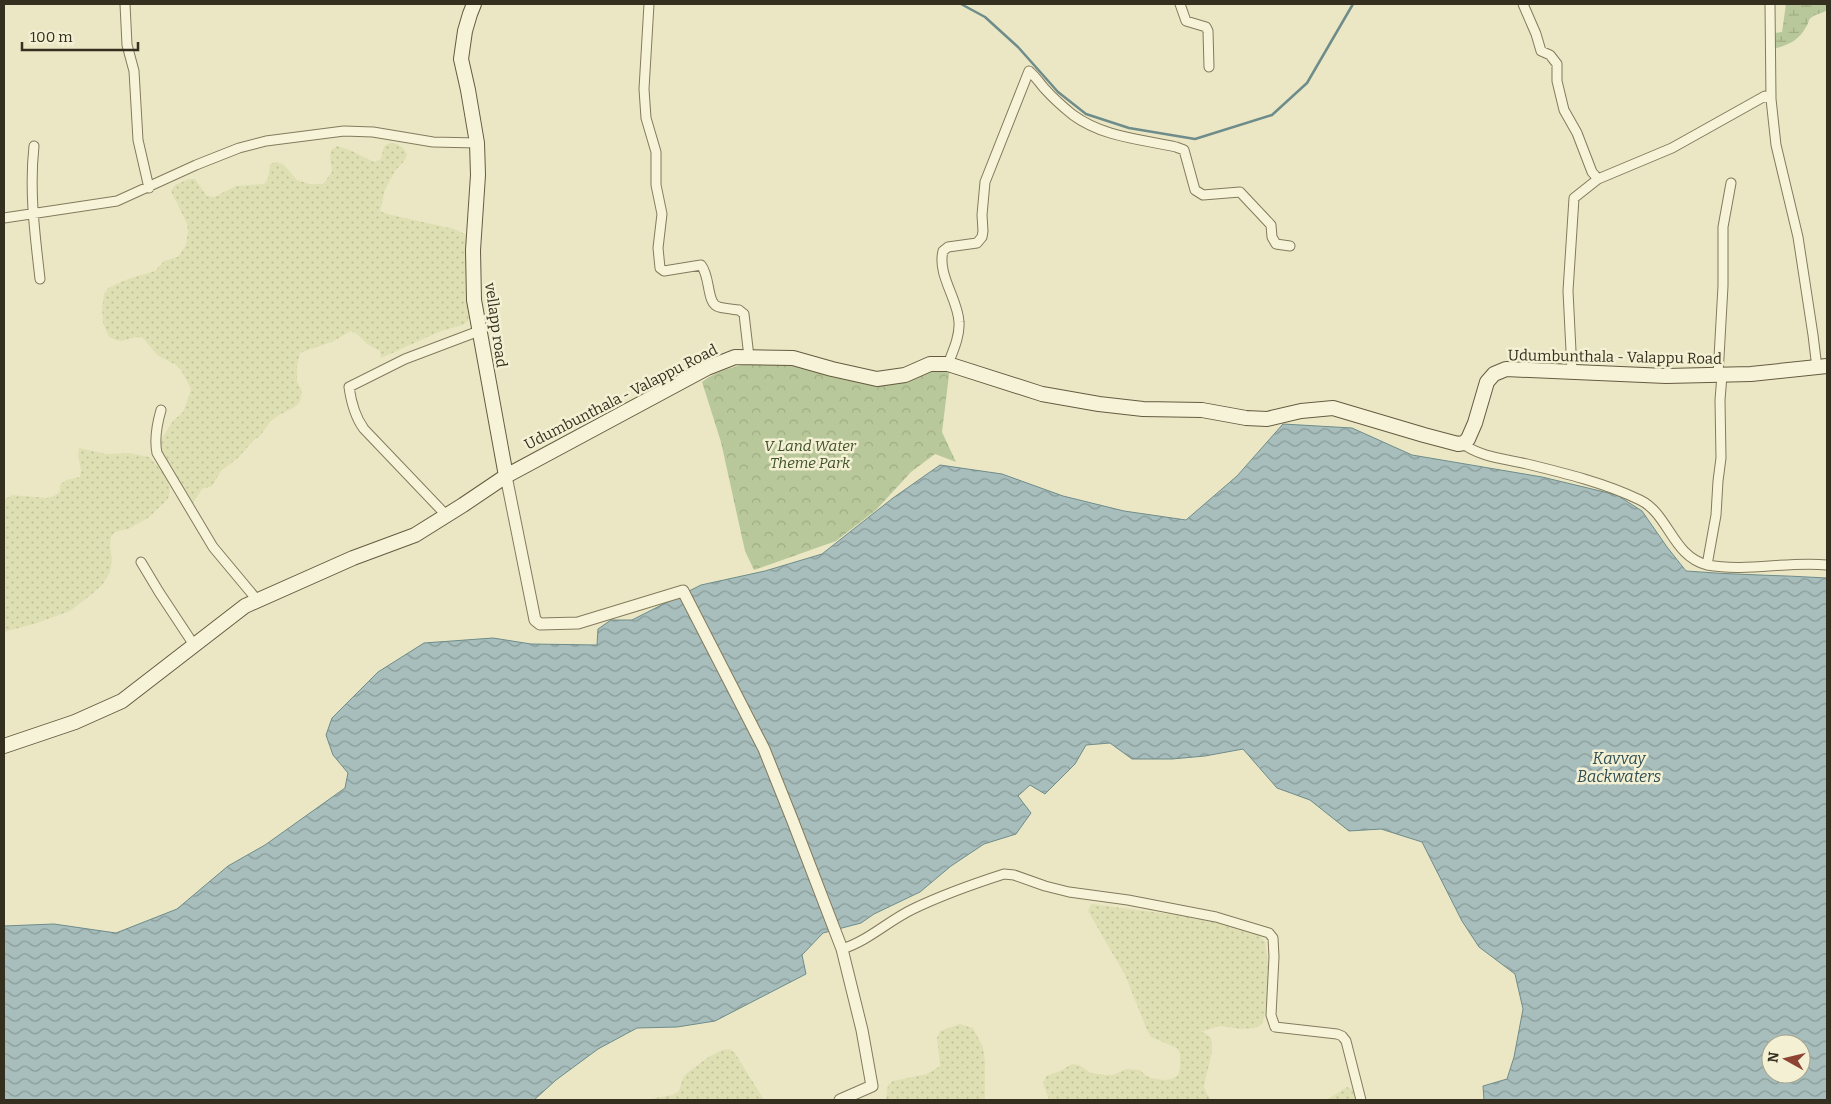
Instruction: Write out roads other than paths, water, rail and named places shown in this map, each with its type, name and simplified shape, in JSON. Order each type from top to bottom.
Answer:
[{"type":"main road","name":"vellapp road","points":[[474,4],[465,31],[460,58],[468,90],[477,143],[478,174],[473,250],[474,300],[506,476]]},
{"type":"main road","name":"Udumbunthala - Valappu Road","points":[[4,746],[75,722],[122,702],[245,606],[353,558],[415,535],[506,476],[708,368],[735,357],[793,358],[832,370],[877,379],[905,375],[930,364],[948,364],[1042,394],[1099,404],[1143,409],[1202,410],[1246,418],[1268,419],[1301,411],[1333,408],[1424,436],[1458,444],[1468,439],[1475,423],[1485,386],[1494,374],[1506,369],[1666,376],[1751,374],[1822,367]]},
{"type":"street","points":[[125,4],[128,45],[134,71],[138,140],[149,188]]},
{"type":"street","points":[[649,4],[644,89],[646,118],[656,152],[656,185],[662,214],[658,248],[660,268],[664,271],[701,265],[709,282],[712,303],[717,307],[739,310],[744,314],[749,357]]},
{"type":"street","points":[[1180,4],[1186,21],[1206,27],[1208,31],[1209,67]]},
{"type":"street","points":[[1522,4],[1541,50],[1550,55],[1557,64],[1557,81],[1564,110],[1592,172],[1598,180]]},
{"type":"street","points":[[1770,4],[1771,99],[1776,145],[1798,237],[1814,335],[1822,367]]},
{"type":"street","points":[[948,364],[958,333],[959,322],[942,266],[942,251],[948,248],[978,243],[982,237],[985,182],[1028,72],[1034,75],[1055,100],[1074,116],[1099,130],[1117,136],[1184,150],[1195,190],[1203,195],[1240,192],[1271,226],[1272,237],[1276,244],[1290,246]]},
{"type":"street","points":[[1572,371],[1568,291],[1574,198],[1598,180],[1672,148],[1765,96],[1771,99]]},
{"type":"street","points":[[4,218],[117,202],[196,165],[239,148],[266,141],[344,131],[373,132],[433,142],[477,143]]},
{"type":"street","points":[[34,146],[32,163],[33,214],[40,280]]},
{"type":"street","points":[[1707,564],[1716,515],[1721,458],[1720,375],[1723,227],[1731,182]]},
{"type":"street","points":[[447,516],[359,423],[348,387],[405,360],[479,331]]},
{"type":"street","points":[[160,410],[156,432],[157,454],[214,546],[258,600]]},
{"type":"street","points":[[1462,443],[1474,450],[1566,474],[1650,505],[1672,537],[1689,557],[1699,563],[1720,567],[1776,566],[1807,563],[1827,565]]},
{"type":"street","name":"vellapp road","points":[[506,476],[535,620],[540,624],[578,623],[683,591],[764,749],[842,950]]},
{"type":"street","points":[[141,562],[194,645]]},
{"type":"street","points":[[840,1100],[872,1086],[862,1030],[842,950],[857,944],[911,910],[942,896],[1004,874],[1014,875],[1069,892],[1128,900],[1239,922],[1269,933],[1273,938],[1274,957],[1271,1015],[1276,1026],[1342,1036],[1346,1041],[1361,1100]]},
{"type":"water","name":"Kavvay Backwaters","points":[[1283,424],[1352,428],[1412,455],[1542,477],[1617,495],[1642,511],[1686,571],[1827,578],[1827,1100],[1484,1100],[1483,1086],[1507,1079],[1514,1057],[1523,1009],[1515,974],[1479,947],[1462,921],[1422,842],[1381,829],[1349,831],[1310,800],[1277,788],[1243,749],[1205,756],[1172,759],[1132,759],[1110,743],[1086,745],[1075,764],[1045,794],[1030,785],[1018,796],[1031,813],[1016,834],[984,844],[951,866],[920,892],[874,914],[861,923],[823,933],[802,955],[806,974],[715,1021],[677,1027],[637,1028],[598,1049],[556,1080],[534,1100],[4,1100],[4,926],[54,924],[116,933],[177,909],[228,866],[265,845],[345,788],[348,773],[333,755],[326,735],[332,718],[378,672],[424,643],[493,638],[531,644],[597,645],[598,629],[611,620],[632,620],[701,585],[765,571],[822,554],[893,498],[940,465],[1002,474],[1063,496],[1124,511],[1186,520],[1237,476]]},
{"type":"waterway","points":[[961,4],[985,17],[1018,47],[1058,92],[1086,114],[1129,128],[1195,139],[1272,115],[1307,83],[1353,4]]},
{"type":"park label","name":"V Land Water Theme Park","points":[[810,454]]}]
